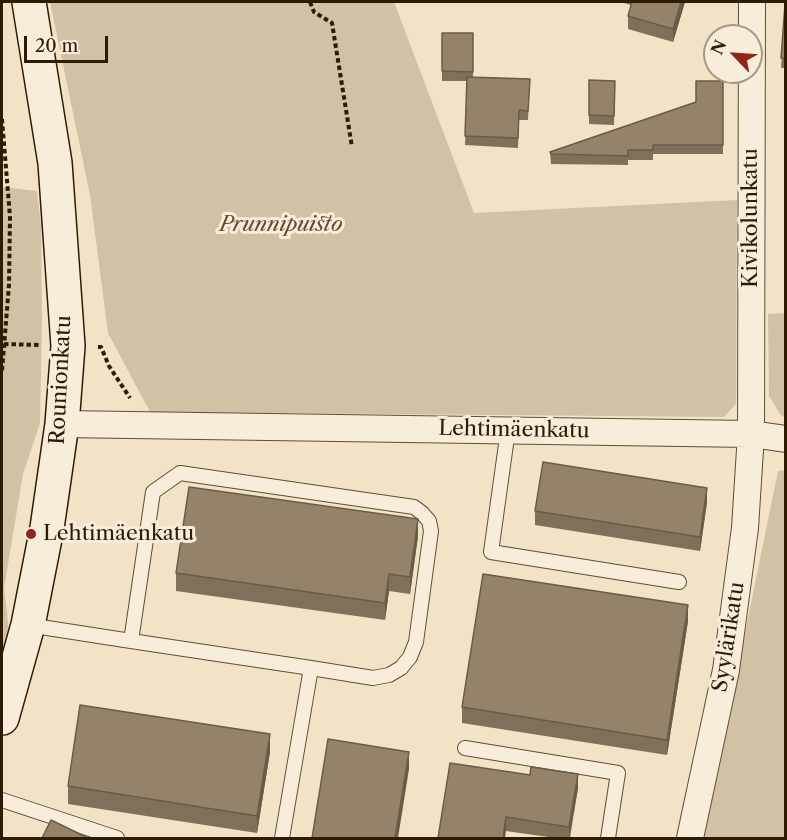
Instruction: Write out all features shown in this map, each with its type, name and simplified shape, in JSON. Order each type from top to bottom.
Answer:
[{"type":"main road","name":"Rounionkatu","points":[[2,718],[27,625],[47,528],[62,424],[68,346],[55,163],[29,2]]},
{"type":"street","name":"Kivikolunkatu","points":[[751,434],[752,2]]},
{"type":"street","name":"Lehtimäenkatu","points":[[62,424],[751,434],[786,439]]},
{"type":"street","name":"Syylärikatu","points":[[690,838],[726,670],[745,528],[751,434]]},
{"type":"lane","points":[[508,430],[491,552],[679,582]]},
{"type":"lane","points":[[27,625],[131,641],[311,668],[373,678],[389,675],[401,669],[410,657],[416,642],[431,531],[429,521],[414,507],[180,473],[153,492],[131,641]]},
{"type":"lane","points":[[282,838],[311,668]]},
{"type":"lane","points":[[465,748],[618,773],[608,838]]},
{"type":"lane","points":[[2,800],[117,838]]},
{"type":"path","points":[[310,2],[314,12],[332,23],[352,147]]},
{"type":"path","points":[[2,119],[10,218],[9,285],[2,371]]},
{"type":"green space","name":"Prunnipuisto","points":[[50,2],[394,2],[474,213],[737,200],[736,404],[724,417],[150,412],[108,333],[90,195]]},
{"type":"green space","points":[[2,187],[37,191],[41,226],[42,322],[40,423],[23,474],[4,588],[9,631],[2,658]]},
{"type":"green space","points":[[786,313],[785,418],[769,396],[768,314]]},
{"type":"green space","points":[[785,470],[785,838],[703,838],[778,471]]},
{"type":"building","points":[[632,2],[681,2],[673,29],[628,16]]},
{"type":"building","points":[[786,4],[786,59],[781,58]]},
{"type":"building","points":[[442,33],[473,33],[473,72],[442,71]]},
{"type":"building","points":[[467,77],[530,79],[528,111],[519,110],[518,138],[465,136]]},
{"type":"building","points":[[589,80],[615,81],[614,116],[589,115]]},
{"type":"building","points":[[696,81],[703,81],[703,84],[723,84],[723,145],[653,145],[653,150],[628,150],[628,156],[551,154],[550,152],[696,102]]},
{"type":"building","points":[[543,462],[707,488],[700,537],[535,511]]},
{"type":"building","points":[[189,487],[418,519],[410,577],[389,574],[385,603],[176,573]]},
{"type":"building","points":[[483,574],[688,605],[667,740],[462,707]]},
{"type":"building","points":[[80,705],[270,734],[257,816],[68,786]]},
{"type":"building","points":[[328,739],[409,752],[395,838],[312,838]]},
{"type":"building","points":[[450,763],[530,775],[531,767],[578,774],[569,827],[506,817],[503,838],[438,838]]},
{"type":"building","points":[[51,820],[88,838],[42,838]]},
{"type":"place","name":"Lehtimäenkatu","points":[[31,534]]}]
